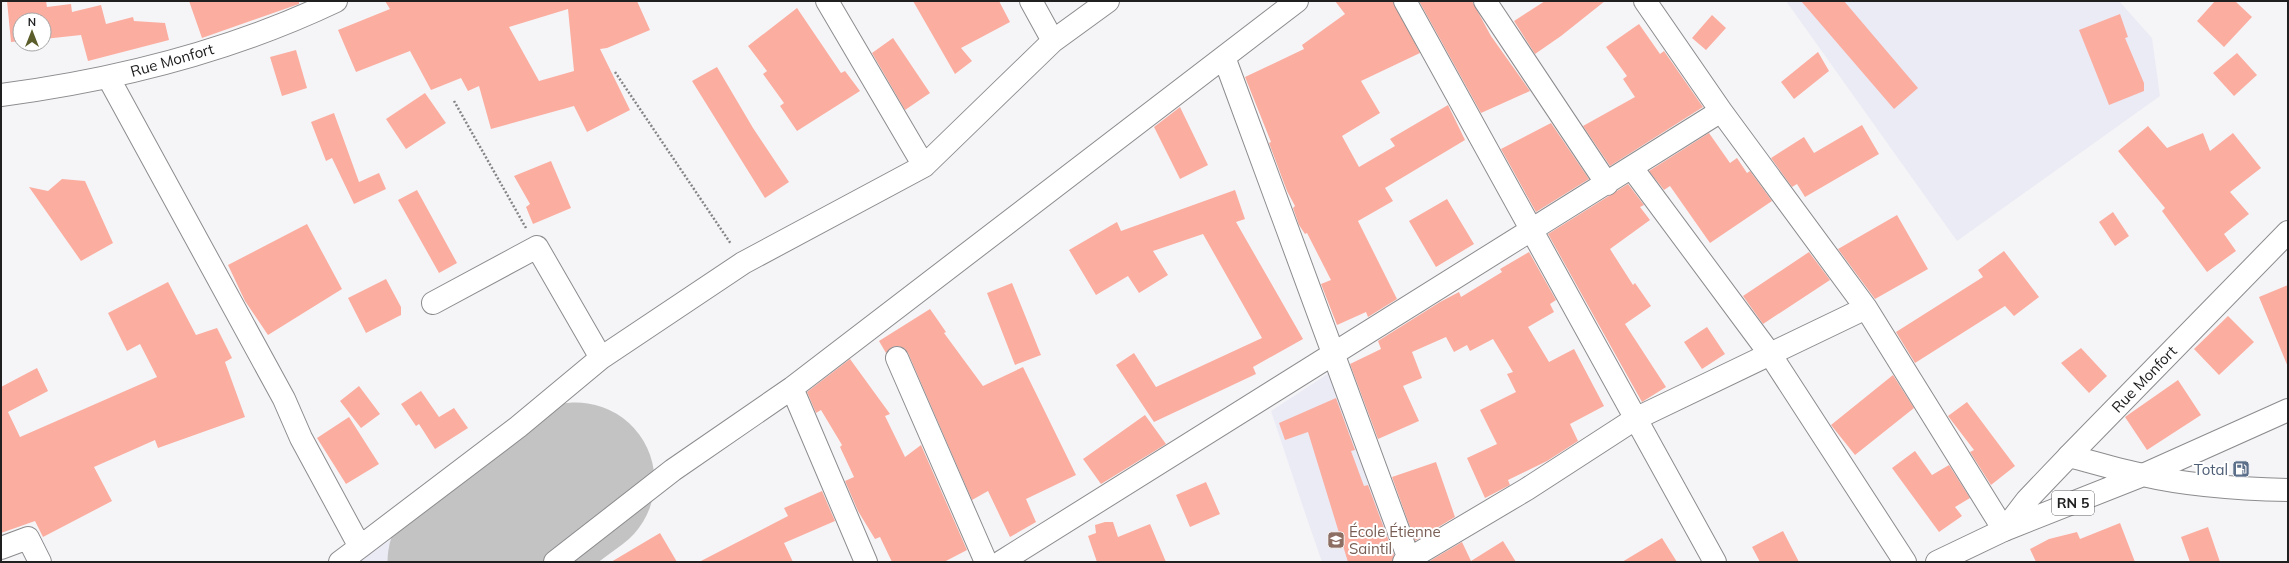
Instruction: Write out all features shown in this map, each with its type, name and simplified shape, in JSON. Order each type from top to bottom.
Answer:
[{"type":"street","name":"Rue Monfort","points":[[1,95],[108,78],[215,48],[299,19],[336,1]]},
{"type":"street","points":[[827,1],[924,166]]},
{"type":"street","points":[[1031,1],[1053,42]]},
{"type":"street","points":[[340,562],[518,427],[601,358],[743,263],[924,166],[1053,42],[1108,1]]},
{"type":"street","points":[[555,562],[673,470],[792,388],[1297,1]]},
{"type":"street","points":[[1405,1],[1531,232],[1715,562]]},
{"type":"street","points":[[1485,1],[1607,184]]},
{"type":"street","points":[[1645,1],[1721,112],[1866,308],[2004,530]]},
{"type":"street","points":[[1224,57],[1407,561],[1527,489],[1635,419],[1866,308]]},
{"type":"street","points":[[108,78],[284,399],[302,438],[360,547]]},
{"type":"street","points":[[1001,562],[1721,112]]},
{"type":"street","points":[[1632,168],[1770,354],[1905,562]]},
{"type":"street","name":"Rue Monfort","points":[[2004,530],[2027,500],[2288,232]]},
{"type":"street","points":[[433,303],[537,247],[601,358]]},
{"type":"street","points":[[896,358],[986,562]]},
{"type":"street","points":[[792,388],[866,562]]},
{"type":"street","name":"RN 5","points":[[1937,562],[2004,530],[2143,475],[2288,410]]},
{"type":"street","points":[[2069,456],[2143,475],[2247,489],[2288,490]]},
{"type":"street","points":[[1,548],[28,538],[40,562]]},
{"type":"path","points":[[615,72],[743,263]]},
{"type":"path","points":[[454,101],[537,247]]},
{"type":"shaded area","points":[[1786,1],[2119,1],[2152,38],[2160,96],[1957,241]]},
{"type":"shaded area","points":[[1329,373],[1400,557],[1392,562],[1322,562],[1271,411]]},
{"type":"shaded area","points":[[557,421],[622,533],[582,562],[359,562]]},
{"type":"building","points":[[7,1],[46,1],[47,7],[71,4],[72,12],[101,5],[106,24],[133,17],[134,21],[165,23],[169,40],[88,61],[81,35],[52,38],[52,12],[12,12],[11,42]]},
{"type":"building","points":[[189,1],[299,1],[299,4],[202,38]]},
{"type":"building","points":[[385,1],[637,1],[650,30],[607,48],[600,49],[630,110],[587,132],[574,106],[491,129],[479,86],[468,91],[461,78],[431,90],[410,51],[356,72],[338,30],[390,9]],"holes":[[[568,9],[574,71],[539,81],[509,27]]]},
{"type":"building","points":[[913,1],[999,1],[1010,22],[961,48],[972,61],[955,74]]},
{"type":"building","points":[[1335,1],[1393,1],[1420,53],[1361,81],[1380,113],[1342,136],[1359,167],[1395,146],[1390,139],[1448,105],[1465,140],[1385,188],[1393,201],[1358,221],[1397,299],[1368,317],[1366,312],[1337,325],[1321,284],[1331,280],[1307,233],[1305,234],[1299,225],[1293,208],[1295,206],[1287,191],[1269,143],[1271,142],[1245,77],[1304,49],[1302,45],[1345,14]]},
{"type":"building","points":[[1419,1],[1472,1],[1491,36],[1530,91],[1481,113]]},
{"type":"building","points":[[1545,1],[1605,1],[1561,36],[1535,54],[1514,21]]},
{"type":"building","points":[[1801,1],[1844,1],[1918,88],[1894,109]]},
{"type":"building","points":[[2215,1],[2235,1],[2252,17],[2224,47],[2197,21]]},
{"type":"building","points":[[797,8],[841,73],[845,71],[860,91],[797,131],[780,106],[784,103],[763,74],[767,71],[748,46]]},
{"type":"building","points":[[2120,14],[2128,37],[2125,38],[2144,83],[2144,91],[2109,105],[2079,30]]},
{"type":"building","points":[[1712,15],[1726,28],[1706,50],[1692,38]]},
{"type":"building","points":[[1639,24],[1660,54],[1664,51],[1703,107],[1610,166],[1583,126],[1635,97],[1623,79],[1627,76],[1606,47]]},
{"type":"building","points":[[893,38],[930,93],[905,110],[872,53]]},
{"type":"building","points":[[296,50],[307,88],[282,96],[270,57]]},
{"type":"building","points":[[1818,52],[1829,71],[1794,99],[1781,82]]},
{"type":"building","points":[[2237,53],[2257,75],[2234,96],[2213,73]]},
{"type":"building","points":[[717,67],[753,128],[789,182],[765,198],[692,81]]},
{"type":"building","points":[[425,93],[446,123],[406,149],[386,119]]},
{"type":"building","points":[[1180,107],[1208,165],[1180,179],[1154,127]]},
{"type":"building","points":[[334,113],[359,182],[379,173],[386,189],[354,204],[332,158],[326,161],[311,122]]},
{"type":"building","points":[[1551,123],[1589,179],[1536,212],[1501,149]]},
{"type":"building","points":[[1862,125],[1879,154],[1805,197],[1797,184],[1792,187],[1771,158],[1804,137],[1814,153]]},
{"type":"building","points":[[2148,126],[2167,148],[2203,133],[2210,151],[2233,133],[2261,168],[2230,192],[2249,214],[2224,234],[2236,251],[2207,272],[2162,211],[2165,208],[2118,151]]},
{"type":"building","points":[[1709,133],[1730,163],[1737,158],[1747,173],[1750,171],[1772,201],[1710,243],[1670,186],[1664,190],[1649,171]]},
{"type":"building","points":[[551,161],[571,208],[533,224],[526,207],[530,204],[514,176]]},
{"type":"building","points":[[62,179],[85,181],[113,243],[81,261],[29,187],[48,191]]},
{"type":"building","points":[[1628,184],[1644,205],[1640,207],[1650,220],[1610,249],[1633,285],[1635,283],[1651,306],[1625,324],[1666,387],[1642,402],[1548,234]]},
{"type":"building","points":[[417,190],[457,263],[439,273],[398,200]]},
{"type":"building","points":[[1235,190],[1245,219],[1236,222],[1303,339],[1253,367],[1256,374],[1154,422],[1116,365],[1134,353],[1156,387],[1262,338],[1203,234],[1153,251],[1168,275],[1139,293],[1128,276],[1096,295],[1069,250],[1117,222],[1121,231]]},
{"type":"building","points":[[1447,199],[1474,244],[1436,267],[1409,221]]},
{"type":"building","points":[[2113,212],[2129,236],[2115,246],[2099,222]]},
{"type":"building","points":[[1897,215],[1928,269],[1875,299],[1838,249]]},
{"type":"building","points":[[307,224],[342,289],[268,335],[245,301],[228,265]]},
{"type":"building","points":[[2004,251],[2039,297],[2014,316],[2005,306],[1915,363],[1896,332],[1983,277],[1978,270]]},
{"type":"building","points":[[1529,252],[1556,300],[1550,304],[1554,312],[1528,327],[1549,362],[1574,349],[1604,406],[1570,424],[1578,441],[1547,461],[1508,480],[1510,485],[1485,498],[1467,458],[1497,444],[1480,410],[1516,392],[1507,374],[1513,372],[1493,339],[1470,351],[1467,345],[1454,352],[1446,337],[1412,352],[1422,378],[1403,386],[1419,421],[1378,439],[1350,364],[1381,349],[1378,341],[1440,302],[1459,292],[1461,297],[1502,272],[1500,269]]},
{"type":"building","points":[[1809,252],[1830,280],[1763,324],[1743,296]]},
{"type":"building","points":[[386,279],[401,307],[401,315],[366,333],[348,298]]},
{"type":"building","points":[[168,282],[196,335],[217,328],[232,358],[225,362],[245,417],[158,448],[155,440],[94,467],[112,501],[43,537],[35,521],[1,533],[1,387],[37,368],[48,391],[8,412],[20,437],[157,377],[140,344],[127,351],[108,313]]},
{"type":"building","points":[[1012,283],[1041,355],[1015,365],[987,293]]},
{"type":"building","points":[[2288,285],[2288,367],[2259,297]]},
{"type":"building","points":[[930,309],[946,332],[944,333],[983,386],[1023,367],[1076,475],[1026,499],[1036,522],[1010,537],[988,491],[972,500],[908,353],[904,348],[898,346],[892,347],[886,353],[879,341]]},
{"type":"building","points":[[2228,316],[2254,342],[2219,375],[2194,349]]},
{"type":"building","points":[[1707,327],[1725,354],[1702,369],[1684,342]]},
{"type":"building","points":[[2081,348],[2107,376],[2089,393],[2061,363]]},
{"type":"building","points":[[850,359],[890,414],[885,416],[905,457],[921,445],[967,550],[944,562],[892,562],[880,537],[875,539],[858,511],[845,481],[854,477],[840,447],[842,445],[821,410],[816,413],[807,392]]},
{"type":"building","points":[[1893,375],[1914,408],[1855,455],[1831,425]]},
{"type":"building","points":[[2178,380],[2201,415],[2147,450],[2125,417]]},
{"type":"building","points":[[359,386],[380,414],[361,428],[340,401]]},
{"type":"building","points":[[421,391],[439,417],[454,408],[468,428],[435,449],[419,424],[416,426],[401,404]]},
{"type":"building","points":[[1336,398],[1355,450],[1351,451],[1364,486],[1368,485],[1394,555],[1392,562],[1348,562],[1308,432],[1285,440],[1279,423]]},
{"type":"building","points":[[1967,402],[2015,466],[1991,485],[1970,452],[1974,450],[1948,416]]},
{"type":"building","points":[[1145,415],[1166,444],[1101,484],[1083,459]]},
{"type":"building","points":[[349,417],[379,464],[346,484],[317,438]]},
{"type":"building","points":[[1915,451],[1932,475],[1949,465],[1970,498],[1955,507],[1962,516],[1939,532],[1892,468]]},
{"type":"building","points":[[1436,462],[1455,517],[1415,541],[1392,477]]},
{"type":"building","points":[[1206,482],[1220,514],[1190,527],[1176,495]]},
{"type":"building","points":[[822,491],[835,521],[784,543],[793,562],[699,562],[788,516],[784,508]]},
{"type":"building","points":[[1105,522],[1113,522],[1118,537],[1150,524],[1166,562],[1097,562],[1088,536],[1096,533],[1095,525]]},
{"type":"building","points":[[2120,523],[2135,562],[2036,562],[2030,549],[2049,539],[2077,532],[2080,539]]},
{"type":"building","points":[[2208,527],[2220,562],[2190,562],[2181,537]]},
{"type":"building","points":[[1783,531],[1799,562],[1760,562],[1752,547]]},
{"type":"building","points":[[660,533],[677,562],[611,562]]},
{"type":"building","points":[[1662,538],[1677,562],[1622,562]]},
{"type":"building","points":[[1503,541],[1516,562],[1428,562],[1462,542],[1471,561]]},
{"type":"runway","points":[[466,562],[576,481]]},
{"type":"place","name":"Total","points":[[2241,469]]},
{"type":"place","name":"École Étienne Saintil","points":[[1336,540]]}]
